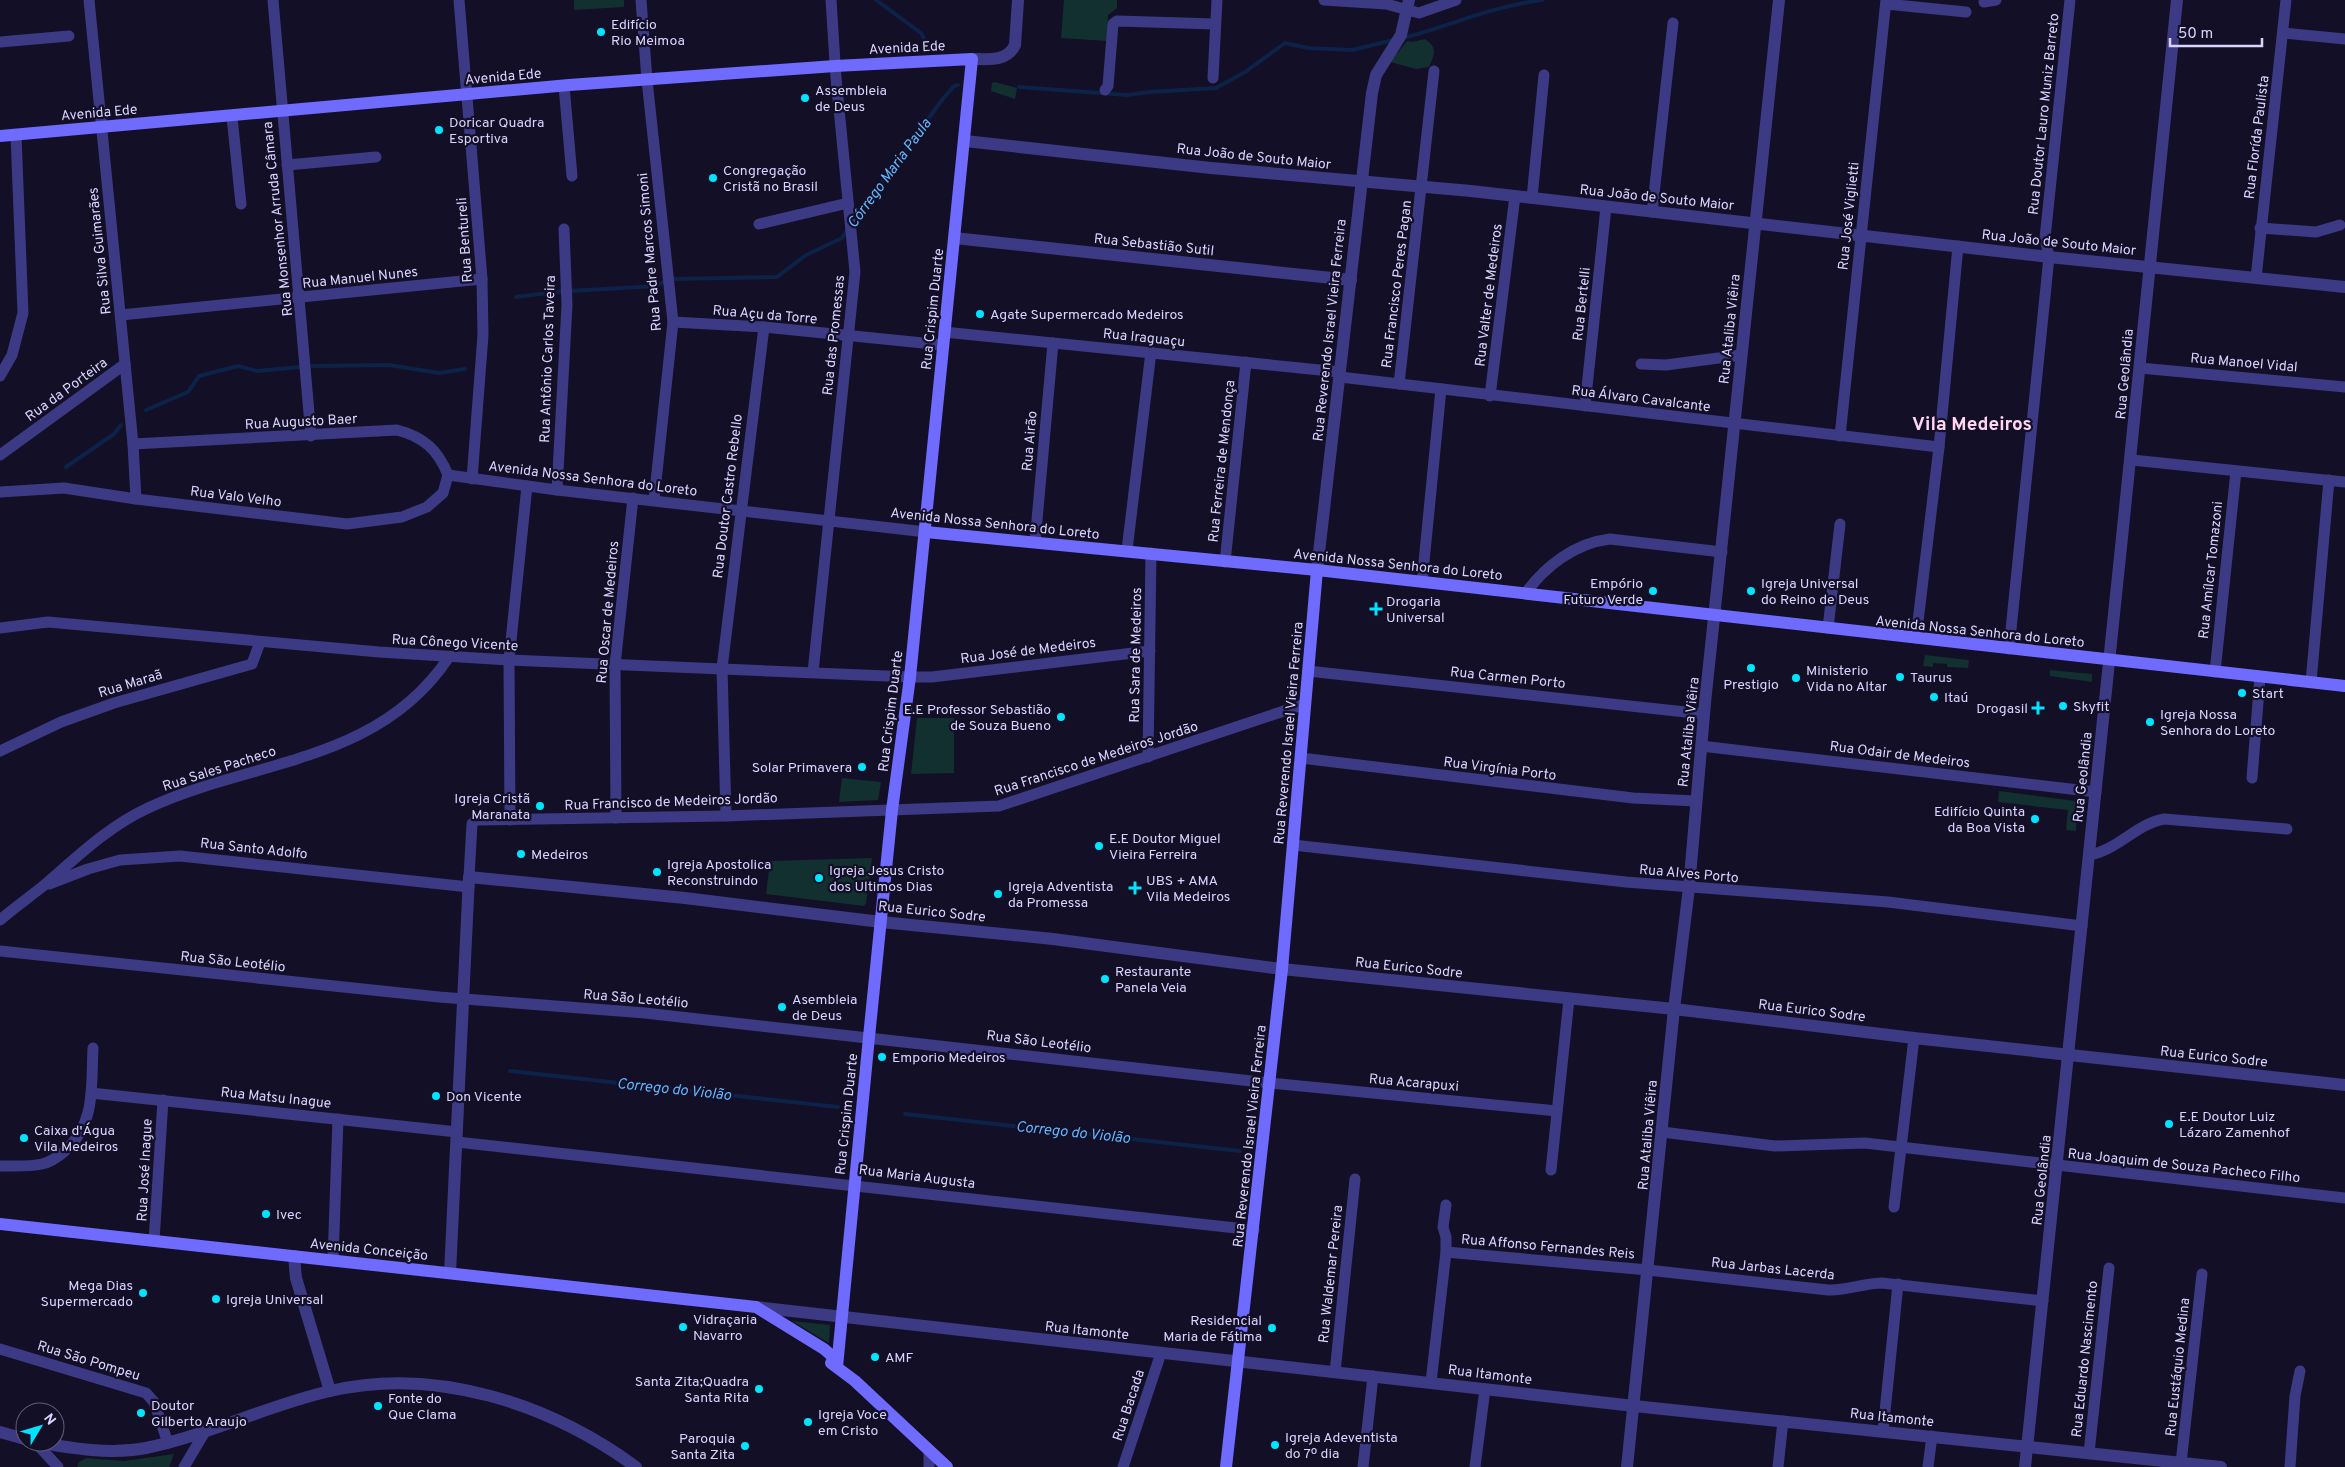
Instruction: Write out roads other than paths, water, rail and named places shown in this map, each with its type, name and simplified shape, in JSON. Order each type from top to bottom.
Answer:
[{"type":"main road","name":"Avenida Ede","points":[[0,136],[564,86],[835,66],[972,59]]},
{"type":"main road","name":"Rua Crispim Duarte","points":[[836,1366],[892,810],[910,677],[926,532],[972,59]]},
{"type":"main road","name":"Avenida Nossa Senhora do Loreto","points":[[926,532],[1127,550],[1225,562],[1317,570],[2345,686]]},
{"type":"main road","name":"Rua Reverendo Israel Vieira Ferreira","points":[[1226,1467],[1282,969],[1317,570]]},
{"type":"main road","name":"Avenida Conceição","points":[[0,1224],[756,1307],[824,1349],[831,1355],[836,1366]]},
{"type":"main road","name":"Avenida Conceição","points":[[736,1304],[836,1366],[947,1467]]},
{"type":"street","name":"Rua Silva Guimarães","points":[[89,0],[121,315],[136,499]]},
{"type":"street","name":"Rua Monsenhor Arruda Câmara","points":[[273,0],[282,112],[301,298],[311,436]]},
{"type":"street","name":"Rua Bentureli","points":[[459,0],[482,279],[483,335],[472,479]]},
{"type":"street","name":"Rua Padre Marcos Simoni","points":[[641,0],[647,80],[673,322],[654,500]]},
{"type":"street","name":"Rua das Promessas","points":[[813,672],[855,272],[835,66],[831,0]]},
{"type":"street","name":"Avenida Ede","points":[[972,59],[995,59],[1008,55],[1015,45],[1018,0]]},
{"type":"street","points":[[1213,78],[1217,0]]},
{"type":"street","points":[[1324,0],[1408,5],[1418,13],[1456,0]]},
{"type":"street","name":"Rua Ataliba Viêira","points":[[1627,1467],[1674,1009],[1689,888],[1704,714],[1779,0]]},
{"type":"street","points":[[1984,2],[1996,0]]},
{"type":"street","name":"Rua Doutor Lauro Muniz Barreto","points":[[2009,649],[2049,257],[2045,238],[2070,0]]},
{"type":"street","name":"Rua Geolândia","points":[[2026,1467],[2109,660],[2132,460],[2149,267],[2177,0]]},
{"type":"street","name":"Rua Florída Paulista","points":[[2256,278],[2260,228],[2284,33],[2286,0]]},
{"type":"street","points":[[1886,2],[1966,12]]},
{"type":"street","name":"Rua José Viglietti","points":[[1840,436],[1886,2]]},
{"type":"street","name":"Rua Reverendo Israel Vieira Ferreira","points":[[1317,570],[1351,280],[1360,182],[1372,93],[1378,71],[1401,35],[1408,5]]},
{"type":"street","points":[[1105,90],[1108,86],[1113,24],[1121,21],[1215,24]]},
{"type":"street","points":[[1652,212],[1673,23]]},
{"type":"street","points":[[2284,33],[2345,39]]},
{"type":"street","points":[[0,42],[69,36]]},
{"type":"street","name":"Rua Francisco Peres Pagan","points":[[1399,384],[1434,71]]},
{"type":"street","points":[[1532,198],[1544,75]]},
{"type":"street","points":[[564,86],[572,176]]},
{"type":"street","points":[[232,116],[241,204]]},
{"type":"street","points":[[0,376],[12,355],[23,313],[16,135]]},
{"type":"street","name":"Rua João de Souto Maior","points":[[965,141],[1515,196],[2049,257],[2345,287]]},
{"type":"street","points":[[287,165],[376,157]]},
{"type":"street","name":"Rua Valter de Medeiros","points":[[1490,396],[1515,196]]},
{"type":"street","points":[[759,224],[848,203]]},
{"type":"street","name":"Rua Bertelli","points":[[1585,406],[1606,207]]},
{"type":"street","points":[[2260,228],[2316,232],[2340,225]]},
{"type":"street","name":"Rua Antônio Carlos Taveira","points":[[557,490],[567,305],[564,229]]},
{"type":"street","name":"Rua Sebastião Sutil","points":[[954,238],[1351,280]]},
{"type":"street","points":[[1916,638],[1939,447],[1958,246]]},
{"type":"street","name":"Rua Manuel Nunes","points":[[121,315],[482,279]]},
{"type":"street","name":"Rua Açu da Torre","points":[[673,322],[764,327],[849,337],[944,339]]},
{"type":"street","name":"Rua Doutor Castro Rebello","points":[[726,816],[722,668],[764,327]]},
{"type":"street","name":"Rua Iraguaçu","points":[[944,339],[1053,343],[1246,362],[1340,375]]},
{"type":"street","name":"Rua Airão","points":[[1034,542],[1053,343]]},
{"type":"street","points":[[1127,550],[1151,352]]},
{"type":"street","points":[[1641,364],[1666,365],[1741,355]]},
{"type":"street","name":"Rua Ferreira de Mendonça","points":[[1225,562],[1246,362]]},
{"type":"street","name":"Rua da Porteira","points":[[0,455],[125,364]]},
{"type":"street","name":"Rua Manoel Vidal","points":[[2140,368],[2345,387]]},
{"type":"street","name":"Rua Álvaro Cavalcante","points":[[1340,375],[1490,396],[1939,447]]},
{"type":"street","points":[[1422,582],[1441,389]]},
{"type":"street","name":"Rua Augusto Baer","points":[[133,444],[397,430],[414,434],[433,448],[448,475]]},
{"type":"street","points":[[2132,460],[2345,482]]},
{"type":"street","name":"Rua Amílcar Tomazoni","points":[[2215,672],[2236,471]]},
{"type":"street","name":"Avenida Nossa Senhora do Loreto","points":[[448,475],[557,490],[926,532]]},
{"type":"street","name":"Rua Valo Velho","points":[[0,492],[64,488],[136,499],[347,524],[402,517],[428,507],[443,493],[448,475]]},
{"type":"street","points":[[2311,682],[2329,480]]},
{"type":"street","points":[[510,820],[509,660],[527,486]]},
{"type":"street","name":"Rua Oscar de Medeiros","points":[[616,818],[614,665],[633,498]]},
{"type":"street","points":[[1828,628],[1840,524]]},
{"type":"street","points":[[1525,594],[1535,580],[1556,561],[1583,546],[1600,540],[1610,539],[1722,552]]},
{"type":"street","name":"Rua Sara de Medeiros","points":[[1148,758],[1151,553]]},
{"type":"street","name":"Rua Cônego Vicente","points":[[0,628],[48,622],[449,657],[910,677]]},
{"type":"street","name":"Rua Maraã","points":[[0,750],[60,722],[105,706],[252,664],[260,642]]},
{"type":"street","name":"Rua José de Medeiros","points":[[910,677],[932,677],[1150,651]]},
{"type":"street","name":"Rua Sales Pacheco","points":[[0,920],[104,835],[148,808],[332,748],[370,729],[426,687],[435,678],[449,657]]},
{"type":"street","name":"Rua Carmen Porto","points":[[1308,671],[1704,714]]},
{"type":"street","points":[[2252,778],[2260,677]]},
{"type":"street","name":"Rua Francisco de Medeiros Jordão","points":[[450,1273],[473,822],[726,816],[999,806],[1148,758],[1305,704]]},
{"type":"street","name":"Rua Odair de Medeiros","points":[[1701,746],[2096,792]]},
{"type":"street","name":"Rua Virgínia Porto","points":[[1301,758],[1633,798],[1696,801]]},
{"type":"street","points":[[2089,855],[2108,850],[2148,824],[2164,819],[2286,829]]},
{"type":"street","name":"Rua Alves Porto","points":[[1293,845],[1689,888],[1888,902],[2082,926]]},
{"type":"street","name":"Rua Santo Adolfo","points":[[40,888],[88,869],[120,860],[180,856],[469,882]]},
{"type":"street","name":"Rua Eurico Sodre","points":[[469,882],[685,898],[881,922],[1053,939],[1282,969],[1674,1009],[2069,1056],[2345,1085]]},
{"type":"street","name":"Rua São Leotélio","points":[[0,951],[464,999],[645,1013],[1269,1083]]},
{"type":"street","points":[[1551,1170],[1568,999]]},
{"type":"street","points":[[1894,1207],[1914,1038]]},
{"type":"street","points":[[0,1166],[42,1164],[60,1155],[72,1144],[88,1119],[93,1048]]},
{"type":"street","name":"Rua Acarapuxi","points":[[1269,1083],[1557,1111]]},
{"type":"street","name":"Rua Matsu Inague","points":[[91,1092],[338,1119],[457,1137]]},
{"type":"street","name":"Rua José Inague","points":[[154,1241],[163,1100]]},
{"type":"street","points":[[333,1260],[338,1119]]},
{"type":"street","name":"Rua Joaquim de Souza Pacheco Filho","points":[[1662,1132],[1775,1146],[1854,1143],[2345,1198]]},
{"type":"street","name":"Rua Maria Augusta","points":[[457,1137],[1254,1230]]},
{"type":"street","name":"Rua Waldemar Pereira","points":[[1335,1372],[1354,1179]]},
{"type":"street","points":[[1431,1382],[1446,1252],[1446,1236],[1443,1226],[1446,1205]]},
{"type":"street","name":"Rua Affonso Fernandes Reis","points":[[1446,1252],[1648,1270]]},
{"type":"street","points":[[294,1256],[296,1278],[330,1391]]},
{"type":"street","name":"Rua Eduardo Nascimento","points":[[2089,1453],[2109,1268]]},
{"type":"street","name":"Rua Jarbas Lacerda","points":[[1648,1270],[1828,1290],[1841,1291],[1866,1283],[1898,1284],[2043,1301]]},
{"type":"street","name":"Rua Eustáquio Medina","points":[[2181,1463],[2202,1274]]},
{"type":"street","points":[[1883,1431],[1898,1284]]},
{"type":"street","name":"Rua Itamonte","points":[[756,1307],[1634,1406],[2028,1446],[2162,1464],[2181,1463],[2221,1467]]},
{"type":"street","name":"Rua São Pompeu","points":[[0,1350],[146,1393],[154,1402],[168,1443]]},
{"type":"street","name":"Rua Bacada","points":[[1123,1467],[1161,1353]]},
{"type":"street","points":[[2290,1467],[2295,1396],[2300,1371]]},
{"type":"street","points":[[1363,1467],[1373,1376]]},
{"type":"street","points":[[65,1445],[113,1450],[145,1448],[168,1443],[330,1391],[388,1383],[450,1386],[482,1394],[536,1412],[578,1430],[636,1467]]},
{"type":"street","points":[[1475,1467],[1485,1389]]},
{"type":"street","points":[[1778,1467],[1783,1421]]},
{"type":"street","points":[[184,1467],[206,1430]]},
{"type":"street","points":[[0,1432],[15,1436]]},
{"type":"street","points":[[1928,1467],[1932,1436]]},
{"type":"street","points":[[929,1450],[929,1467]]},
{"type":"street","points":[[44,1452],[58,1467]]},
{"type":"waterway","points":[[876,0],[921,33],[928,46]]},
{"type":"waterway","name":"Córrego Maria Paula","points":[[1403,38],[1489,11],[1542,0]]},
{"type":"waterway","name":"Córrego Maria Paula","points":[[1019,87],[1127,95],[1216,88],[1245,72],[1285,43],[1308,48],[1352,50],[1393,40]]},
{"type":"waterway","name":"Córrego Maria Paula","points":[[854,221],[942,100],[954,86],[958,85]]},
{"type":"waterway","name":"Córrego Maria Paula","points":[[672,279],[777,277],[806,255],[842,238],[848,229]]},
{"type":"waterway","name":"Córrego Maria Paula","points":[[570,291],[656,286],[665,281]]},
{"type":"waterway","name":"Córrego Maria Paula","points":[[516,297],[564,291]]},
{"type":"waterway","name":"Córrego Maria Paula","points":[[312,366],[389,365],[439,373],[465,369]]},
{"type":"waterway","name":"Córrego Maria Paula","points":[[146,410],[188,392],[199,376],[238,366],[257,371],[300,367]]},
{"type":"waterway","name":"Córrego Maria Paula","points":[[66,467],[114,434],[121,425]]},
{"type":"waterway","name":"Corrego do Violão","points":[[510,1071],[838,1107]]},
{"type":"waterway","name":"Corrego do Violão","points":[[905,1114],[1240,1151]]},
{"type":"place","name":"Edifício Rio Meimoa","points":[[601,32]]},
{"type":"place","name":"Assembleia de Deus","points":[[805,98]]},
{"type":"place","name":"Doricar Quadra Esportiva","points":[[439,130]]},
{"type":"place","name":"Congregação Cristã no Brasil","points":[[713,178]]},
{"type":"place","name":"Agate Supermercado Medeiros","points":[[980,314]]},
{"type":"place","name":"Empório Futuro Verde","points":[[1653,591]]},
{"type":"place","name":"Igreja Universal do Reino de Deus","points":[[1751,591]]},
{"type":"place","name":"Drogaria Universal","points":[[1376,609]]},
{"type":"place","name":"Prestigio","points":[[1751,668]]},
{"type":"place","name":"Taurus","points":[[1900,677]]},
{"type":"place","name":"Ministerio Vida no Altar","points":[[1796,678]]},
{"type":"place","name":"Start","points":[[2242,693]]},
{"type":"place","name":"Itaú","points":[[1934,697]]},
{"type":"place","name":"Skyfit","points":[[2063,706]]},
{"type":"place","name":"Drogasil","points":[[2038,708]]},
{"type":"place","name":"E.E Professor Sebastião de Souza Bueno","points":[[1061,717]]},
{"type":"place","name":"Igreja Nossa Senhora do Loreto","points":[[2150,722]]},
{"type":"place","name":"Solar Primavera","points":[[862,767]]},
{"type":"place","name":"Igreja Cristã Maranata","points":[[540,806]]},
{"type":"place","name":"Edifício Quinta da Boa Vista","points":[[2035,819]]},
{"type":"place","name":"E.E Doutor Miguel Vieira Ferreira","points":[[1099,846]]},
{"type":"place","name":"Medeiros","points":[[521,854]]},
{"type":"place","name":"Igreja Apostolica Reconstruindo","points":[[657,872]]},
{"type":"place","name":"Igreja Jesus Cristo dos Ultimos Dias","points":[[819,878]]},
{"type":"place","name":"UBS + AMA Vila Medeiros","points":[[1135,888]]},
{"type":"place","name":"Igreja Adventista da Promessa","points":[[998,894]]},
{"type":"place","name":"Restaurante Panela Veia","points":[[1105,979]]},
{"type":"place","name":"Asembleia de Deus","points":[[782,1007]]},
{"type":"place","name":"Emporio Medeiros","points":[[882,1057]]},
{"type":"place","name":"Don Vicente","points":[[436,1096]]},
{"type":"place","name":"E.E Doutor Luiz Lázaro Zamenhof","points":[[2169,1124]]},
{"type":"place","name":"Caixa d'Água Vila Medeiros","points":[[24,1138]]},
{"type":"place","name":"Ivec","points":[[266,1214]]},
{"type":"place","name":"Mega Dias Supermercado","points":[[143,1293]]},
{"type":"place","name":"Igreja Universal","points":[[216,1299]]},
{"type":"place","name":"Vidraçaria Navarro","points":[[683,1327]]},
{"type":"place","name":"Residencial Maria de Fátima","points":[[1272,1328]]},
{"type":"place","name":"AMF","points":[[875,1357]]},
{"type":"place","name":"Santa Zita;Quadra Santa Rita","points":[[759,1389]]},
{"type":"place","name":"Fonte do Que Clama","points":[[378,1406]]},
{"type":"place","name":"Doutor Gilberto Araujo","points":[[141,1413]]},
{"type":"place","name":"Igreja Voce em Cristo","points":[[808,1422]]},
{"type":"place","name":"Igreja Adeventista do 7º dia","points":[[1275,1445]]},
{"type":"place","name":"Paroquia Santa Zita","points":[[745,1446]]},
{"type":"district","name":"Vila Medeiros","points":[[1972,423]]}]
